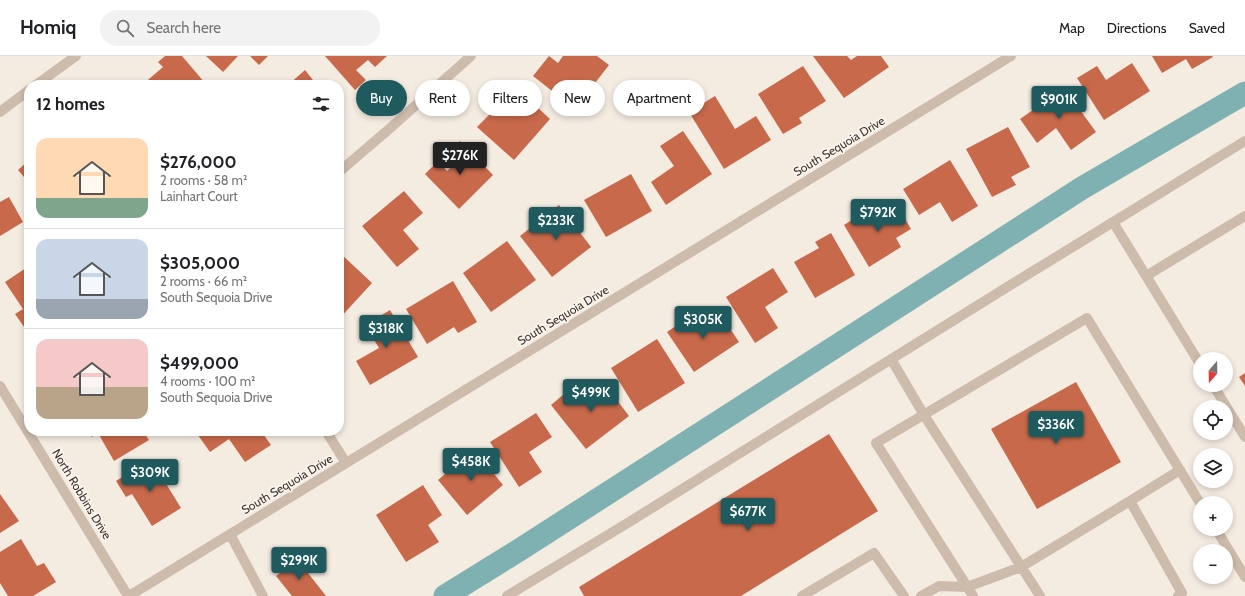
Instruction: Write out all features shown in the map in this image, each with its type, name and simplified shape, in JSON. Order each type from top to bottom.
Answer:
[{"type":"street","points":[[43,80],[76,56]]},
{"type":"street","points":[[344,168],[471,56]]},
{"type":"street","name":"South Sequoia Drive","points":[[128,596],[1011,56]]},
{"type":"street","points":[[0,112],[24,94]]},
{"type":"street","points":[[507,596],[1245,141]]},
{"type":"street","points":[[1146,276],[1245,216]]},
{"type":"street","points":[[1113,222],[1193,353]]},
{"type":"street","points":[[973,596],[876,443],[1087,318],[1196,496]]},
{"type":"street","points":[[891,359],[924,415],[1040,596]]},
{"type":"street","name":"North Robbins Drive","points":[[0,386],[24,425]]},
{"type":"street","points":[[1217,392],[1245,437]]},
{"type":"street","name":"North Robbins Drive","points":[[30,436],[128,596]]},
{"type":"street","points":[[329,436],[346,463]]},
{"type":"street","points":[[921,596],[940,586],[967,586],[1021,567],[1130,502],[1180,470]]},
{"type":"street","points":[[1130,502],[1182,593],[1178,596]]},
{"type":"street","points":[[230,534],[263,596]]},
{"type":"street","points":[[1220,536],[1245,577]]},
{"type":"street","points":[[802,596],[874,553],[904,596]]},
{"type":"building","points":[[165,56],[182,56],[202,80],[148,80],[163,67],[158,62]]},
{"type":"building","points":[[206,56],[238,56],[223,72]]},
{"type":"building","points":[[250,56],[268,56],[259,65]]},
{"type":"building","points":[[325,56],[387,56],[375,67],[368,60],[356,70],[366,80],[356,80],[355,90]]},
{"type":"building","points":[[549,56],[558,63],[563,56],[597,56],[609,65],[597,80],[550,80],[550,89],[542,83],[542,80],[538,80],[533,76]]},
{"type":"building","points":[[813,56],[847,56],[851,60],[857,56],[881,56],[889,67],[844,98]]},
{"type":"building","points":[[1152,56],[1213,57],[1192,69],[1186,59],[1162,73]]},
{"type":"building","points":[[1132,63],[1150,91],[1104,120],[1077,78],[1097,66],[1106,80]]},
{"type":"building","points":[[803,66],[826,101],[799,118],[802,123],[783,134],[758,94]]},
{"type":"building","points":[[305,70],[313,80],[294,80]]},
{"type":"building","points":[[1064,88],[1096,132],[1071,150],[1056,128],[1037,143],[1020,119]]},
{"type":"building","points":[[715,96],[735,129],[756,116],[771,140],[724,169],[691,116],[705,116],[705,102]]},
{"type":"building","points":[[542,112],[550,119],[514,160],[477,127],[488,116],[542,116]]},
{"type":"building","points":[[1008,127],[1030,167],[1011,177],[1016,185],[992,197],[966,149]]},
{"type":"building","points":[[683,131],[712,174],[666,205],[651,182],[674,166],[660,146]]},
{"type":"building","points":[[460,141],[493,175],[459,209],[425,174],[438,161],[447,171],[459,160],[449,151]]},
{"type":"building","points":[[950,160],[978,206],[952,222],[940,202],[919,215],[903,189]]},
{"type":"building","points":[[24,165],[24,177],[18,170]]},
{"type":"building","points":[[631,174],[652,211],[606,237],[584,200]]},
{"type":"building","points":[[404,191],[423,213],[403,230],[419,249],[397,267],[362,226]]},
{"type":"building","points":[[9,197],[23,222],[0,236],[0,202]]},
{"type":"building","points":[[895,202],[911,229],[896,238],[901,247],[869,267],[844,225],[860,215],[864,221]]},
{"type":"building","points":[[559,205],[591,247],[552,277],[520,236]]},
{"type":"building","points":[[831,233],[855,275],[815,298],[794,262],[819,248],[815,242]]},
{"type":"building","points":[[507,241],[536,280],[491,312],[463,273]]},
{"type":"building","points":[[344,257],[372,283],[344,314]]},
{"type":"building","points":[[773,268],[788,292],[765,307],[778,328],[755,343],[726,297]]},
{"type":"building","points":[[24,269],[24,327],[15,314],[23,309],[5,282]]},
{"type":"building","points":[[453,281],[477,322],[458,333],[454,327],[427,344],[406,309]]},
{"type":"building","points":[[717,309],[739,342],[694,372],[667,332],[686,319],[691,327]]},
{"type":"building","points":[[390,310],[418,357],[370,385],[356,361],[379,348],[365,325]]},
{"type":"building","points":[[657,339],[685,383],[638,412],[611,368]]},
{"type":"building","points":[[1245,373],[1245,386],[1239,377]]},
{"type":"building","points":[[601,379],[629,416],[586,449],[551,405],[570,389],[577,398]]},
{"type":"building","points":[[1076,382],[1121,462],[1037,509],[991,429]]},
{"type":"building","points":[[536,413],[552,437],[529,452],[542,472],[519,487],[490,442]]},
{"type":"building","points":[[829,434],[878,511],[741,596],[584,596],[579,587]]},
{"type":"building","points":[[100,436],[146,436],[149,440],[114,461]]},
{"type":"building","points":[[199,436],[265,436],[271,445],[245,462],[229,439],[210,452]]},
{"type":"building","points":[[474,449],[503,485],[467,515],[438,480]]},
{"type":"building","points":[[152,461],[181,508],[152,526],[132,494],[126,497],[116,481],[129,473],[130,475]]},
{"type":"building","points":[[423,485],[442,515],[428,525],[439,542],[406,562],[376,515]]},
{"type":"building","points":[[0,494],[19,521],[0,533]]},
{"type":"building","points":[[21,539],[37,566],[44,563],[56,582],[33,596],[8,596],[0,583],[0,552]]},
{"type":"building","points":[[297,559],[326,596],[292,596],[276,576]]},
{"type":"waterway","points":[[445,596],[524,547],[1082,188],[1245,93]]}]
